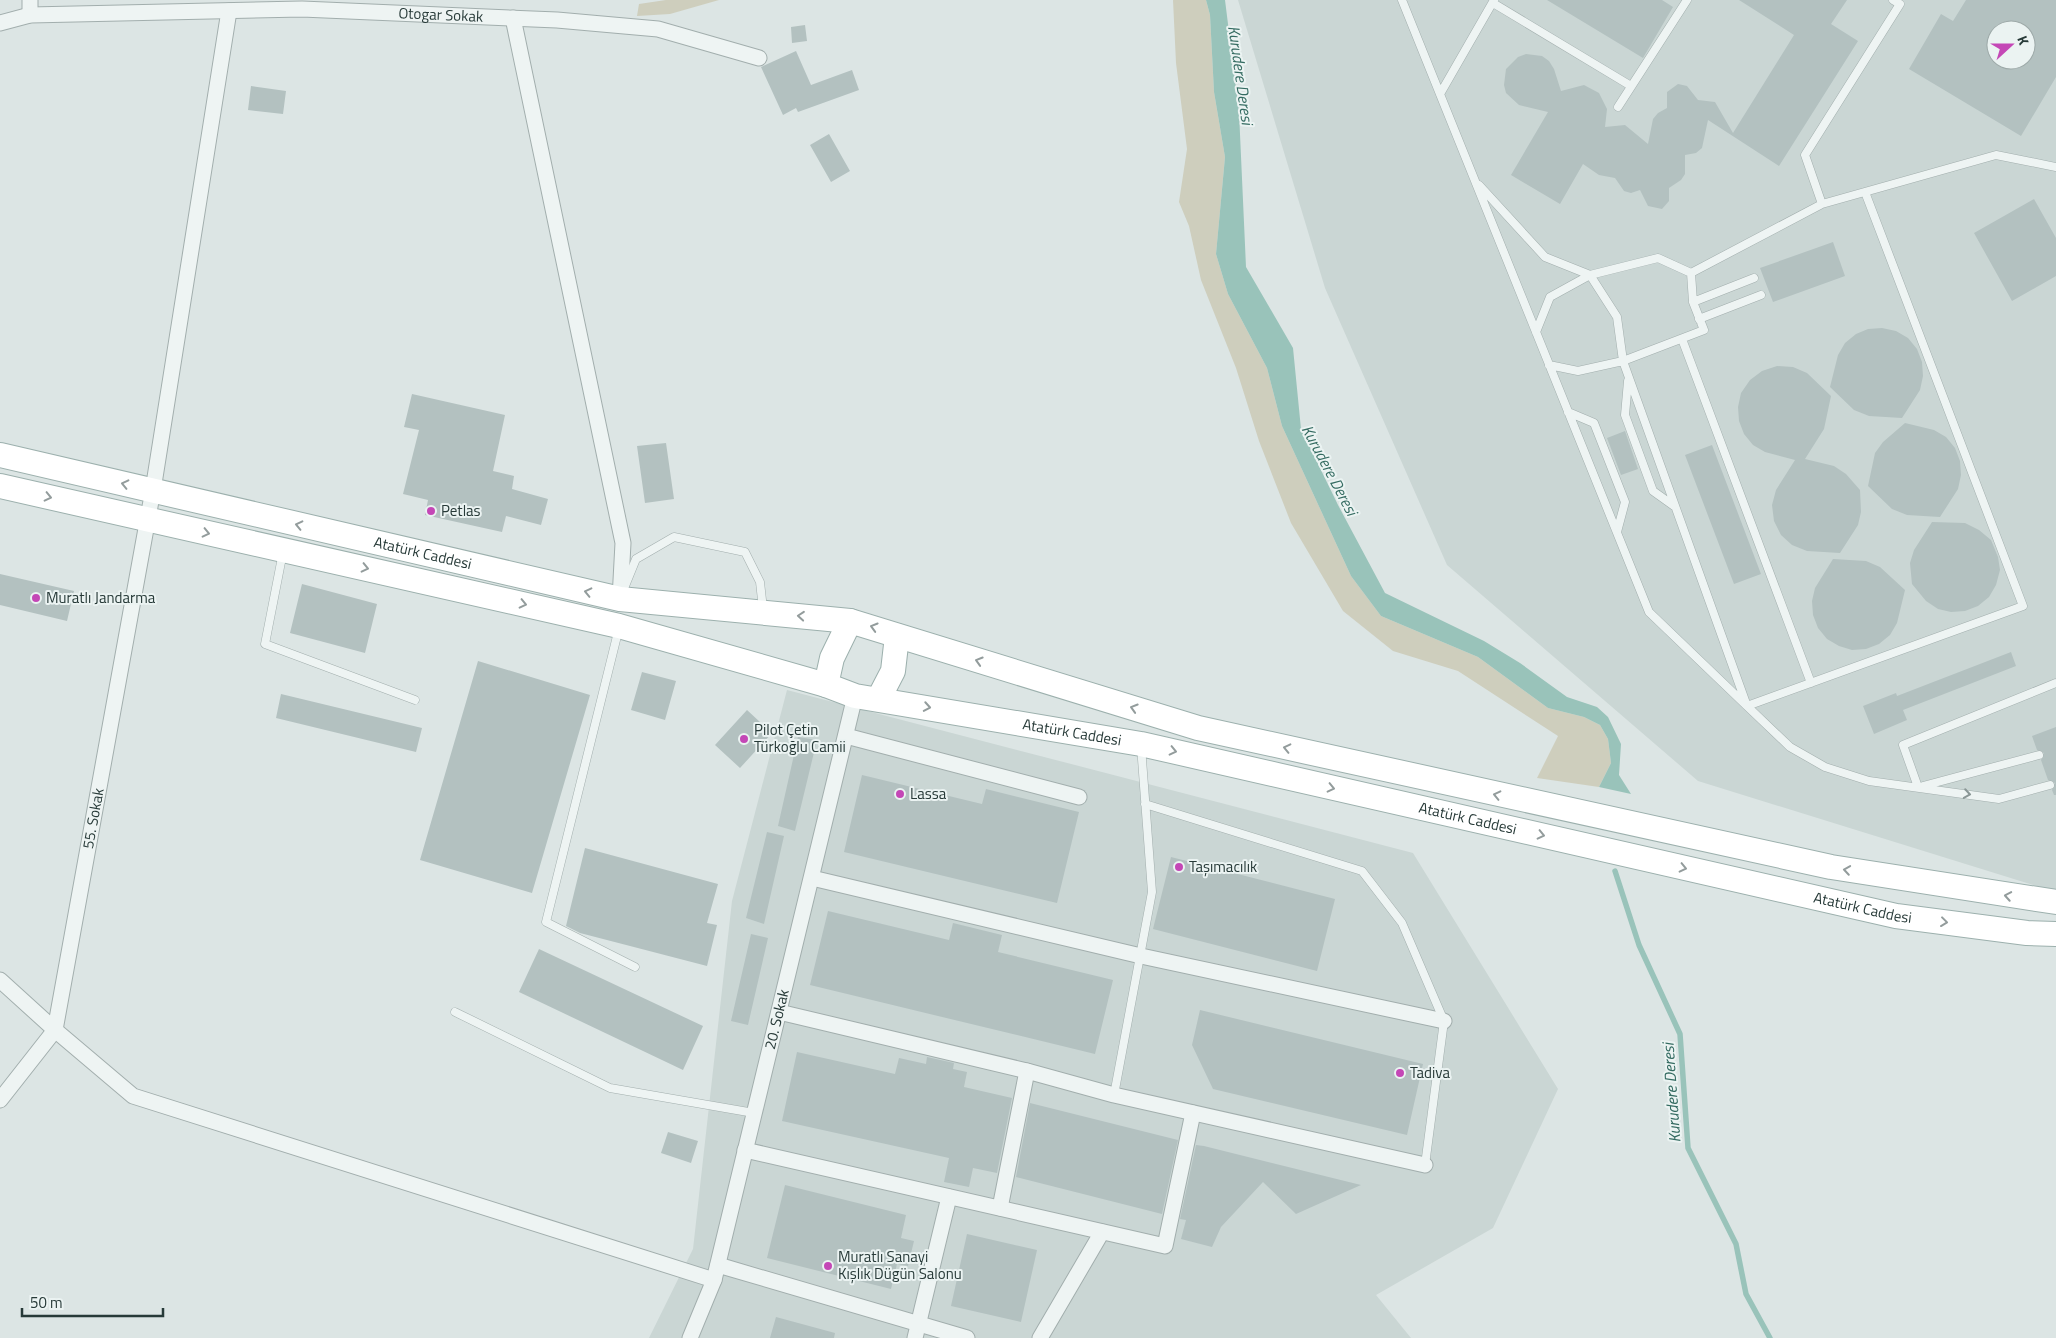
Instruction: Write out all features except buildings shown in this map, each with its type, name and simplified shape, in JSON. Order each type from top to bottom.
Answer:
[{"type":"main road","name":"Atatürk Caddesi","points":[[0,456],[620,599],[850,621]]},
{"type":"main road","name":"Atatürk Caddesi","points":[[0,486],[619,626],[826,685]]},
{"type":"main road","points":[[850,621],[880,628],[897,636],[893,671],[879,698],[854,696],[826,685],[832,658],[850,621]]},
{"type":"main road","name":"Atatürk Caddesi","points":[[897,636],[1198,728],[1641,827],[1831,867],[2056,902]]},
{"type":"main road","name":"Atatürk Caddesi","points":[[879,698],[1141,744],[1896,916],[2027,933],[2056,934]]},
{"type":"street","name":"Otogar Sokak","points":[[0,22],[30,8],[230,11],[302,9],[513,18],[658,29],[759,58]]},
{"type":"street","name":"55. Sokak","points":[[0,1100],[55,1030],[148,520],[230,11]]},
{"type":"street","points":[[513,18],[623,543],[620,599]]},
{"type":"street","name":"20. Sokak","points":[[690,1338],[714,1280],[718,1265],[846,736],[854,696]]},
{"type":"street","points":[[846,736],[1079,797]]},
{"type":"street","points":[[812,878],[1141,956],[1444,1021]]},
{"type":"street","points":[[0,980],[55,1030],[133,1096],[714,1280]]},
{"type":"street","points":[[779,1012],[1027,1071],[1114,1095],[1425,1165]]},
{"type":"street","points":[[1000,1208],[1027,1071]]},
{"type":"street","points":[[745,1150],[1165,1246],[1193,1113]]},
{"type":"street","points":[[918,1331],[949,1197]]},
{"type":"street","points":[[1040,1338],[1102,1232]]},
{"type":"street","points":[[718,1265],[918,1331],[967,1338]]},
{"type":"lane","points":[[1402,0],[1649,612],[1790,746],[1825,767],[1869,781],[1999,799],[2050,785]]},
{"type":"lane","points":[[1618,107],[1687,0]]},
{"type":"lane","points":[[1822,204],[1805,155],[1900,4],[1893,0]]},
{"type":"lane","points":[[1440,94],[1494,2],[1631,86]]},
{"type":"lane","points":[[1691,274],[1822,204],[1996,155],[2056,168]]},
{"type":"lane","points":[[1475,180],[1545,258],[1590,275],[1617,317],[1623,361],[1746,706]]},
{"type":"lane","points":[[1746,706],[2023,606],[1865,192]]},
{"type":"lane","points":[[1536,332],[1550,296],[1590,275],[1658,258],[1691,274]]},
{"type":"lane","points":[[1550,365],[1578,371],[1623,361],[1704,330],[1693,302],[1691,274]]},
{"type":"lane","points":[[1693,302],[1754,278]]},
{"type":"lane","points":[[1699,319],[1761,295]]},
{"type":"lane","points":[[1682,339],[1811,683]]},
{"type":"lane","points":[[1628,376],[1626,415],[1628,424],[1653,491],[1675,507]]},
{"type":"lane","points":[[1568,412],[1594,423],[1625,502],[1617,532]]},
{"type":"lane","points":[[620,599],[636,559],[674,537],[745,552],[760,582],[763,613]]},
{"type":"lane","points":[[284,550],[265,644],[415,700]]},
{"type":"lane","points":[[619,626],[546,922],[635,967]]},
{"type":"lane","points":[[1918,787],[1903,745],[2056,683]]},
{"type":"lane","points":[[1114,1095],[1152,892],[1141,744]]},
{"type":"lane","points":[[1918,787],[2039,755]]},
{"type":"lane","points":[[1145,804],[1362,871],[1402,923],[1444,1021],[1425,1165]]},
{"type":"lane","points":[[455,1012],[610,1088],[754,1114]]},
{"type":"shaded area","points":[[666,0],[719,0],[670,14],[637,16],[639,4]]},
{"type":"shaded area","points":[[1173,0],[1206,0],[1210,15],[1214,92],[1225,157],[1216,254],[1228,294],[1267,368],[1282,426],[1351,576],[1381,616],[1478,657],[1548,708],[1584,717],[1600,725],[1608,739],[1611,763],[1599,787],[1537,778],[1558,736],[1458,671],[1393,651],[1343,611],[1291,523],[1259,441],[1236,368],[1201,280],[1189,226],[1179,202],[1187,149],[1176,63]]},
{"type":"shaded area","points":[[1206,0],[1225,0],[1239,112],[1246,267],[1293,348],[1301,429],[1338,505],[1385,593],[1484,641],[1520,663],[1567,697],[1597,707],[1608,717],[1621,744],[1619,775],[1631,794],[1599,787],[1611,763],[1608,739],[1600,725],[1584,717],[1548,708],[1478,657],[1381,616],[1351,576],[1282,426],[1267,368],[1228,294],[1216,254],[1225,157],[1214,92],[1210,15]]},
{"type":"shaded area","points":[[1238,0],[2056,0],[2056,892],[1698,781],[1447,565],[1325,288]]},
{"type":"shaded area","points":[[787,690],[1413,853],[1558,1089],[1493,1228],[1376,1295],[1411,1338],[649,1338],[693,1249],[732,901]]},
{"type":"waterway","name":"Kurudere Deresi","points":[[1615,871],[1639,945],[1680,1034],[1688,1148],[1736,1244],[1746,1294],[1770,1338]]},
{"type":"place","name":"Petlas","points":[[431,511]]},
{"type":"place","name":"Muratlı Jandarma","points":[[36,598]]},
{"type":"place","name":"Pilot Çetin Türkoğlu Camii","points":[[744,739]]},
{"type":"place","name":"Lassa","points":[[900,794]]},
{"type":"place","name":"Taşımacılık","points":[[1179,867]]},
{"type":"place","name":"Tadiva","points":[[1400,1073]]},
{"type":"place","name":"Muratlı Sanayi Kışlık Dügün Salonu","points":[[828,1266]]}]
